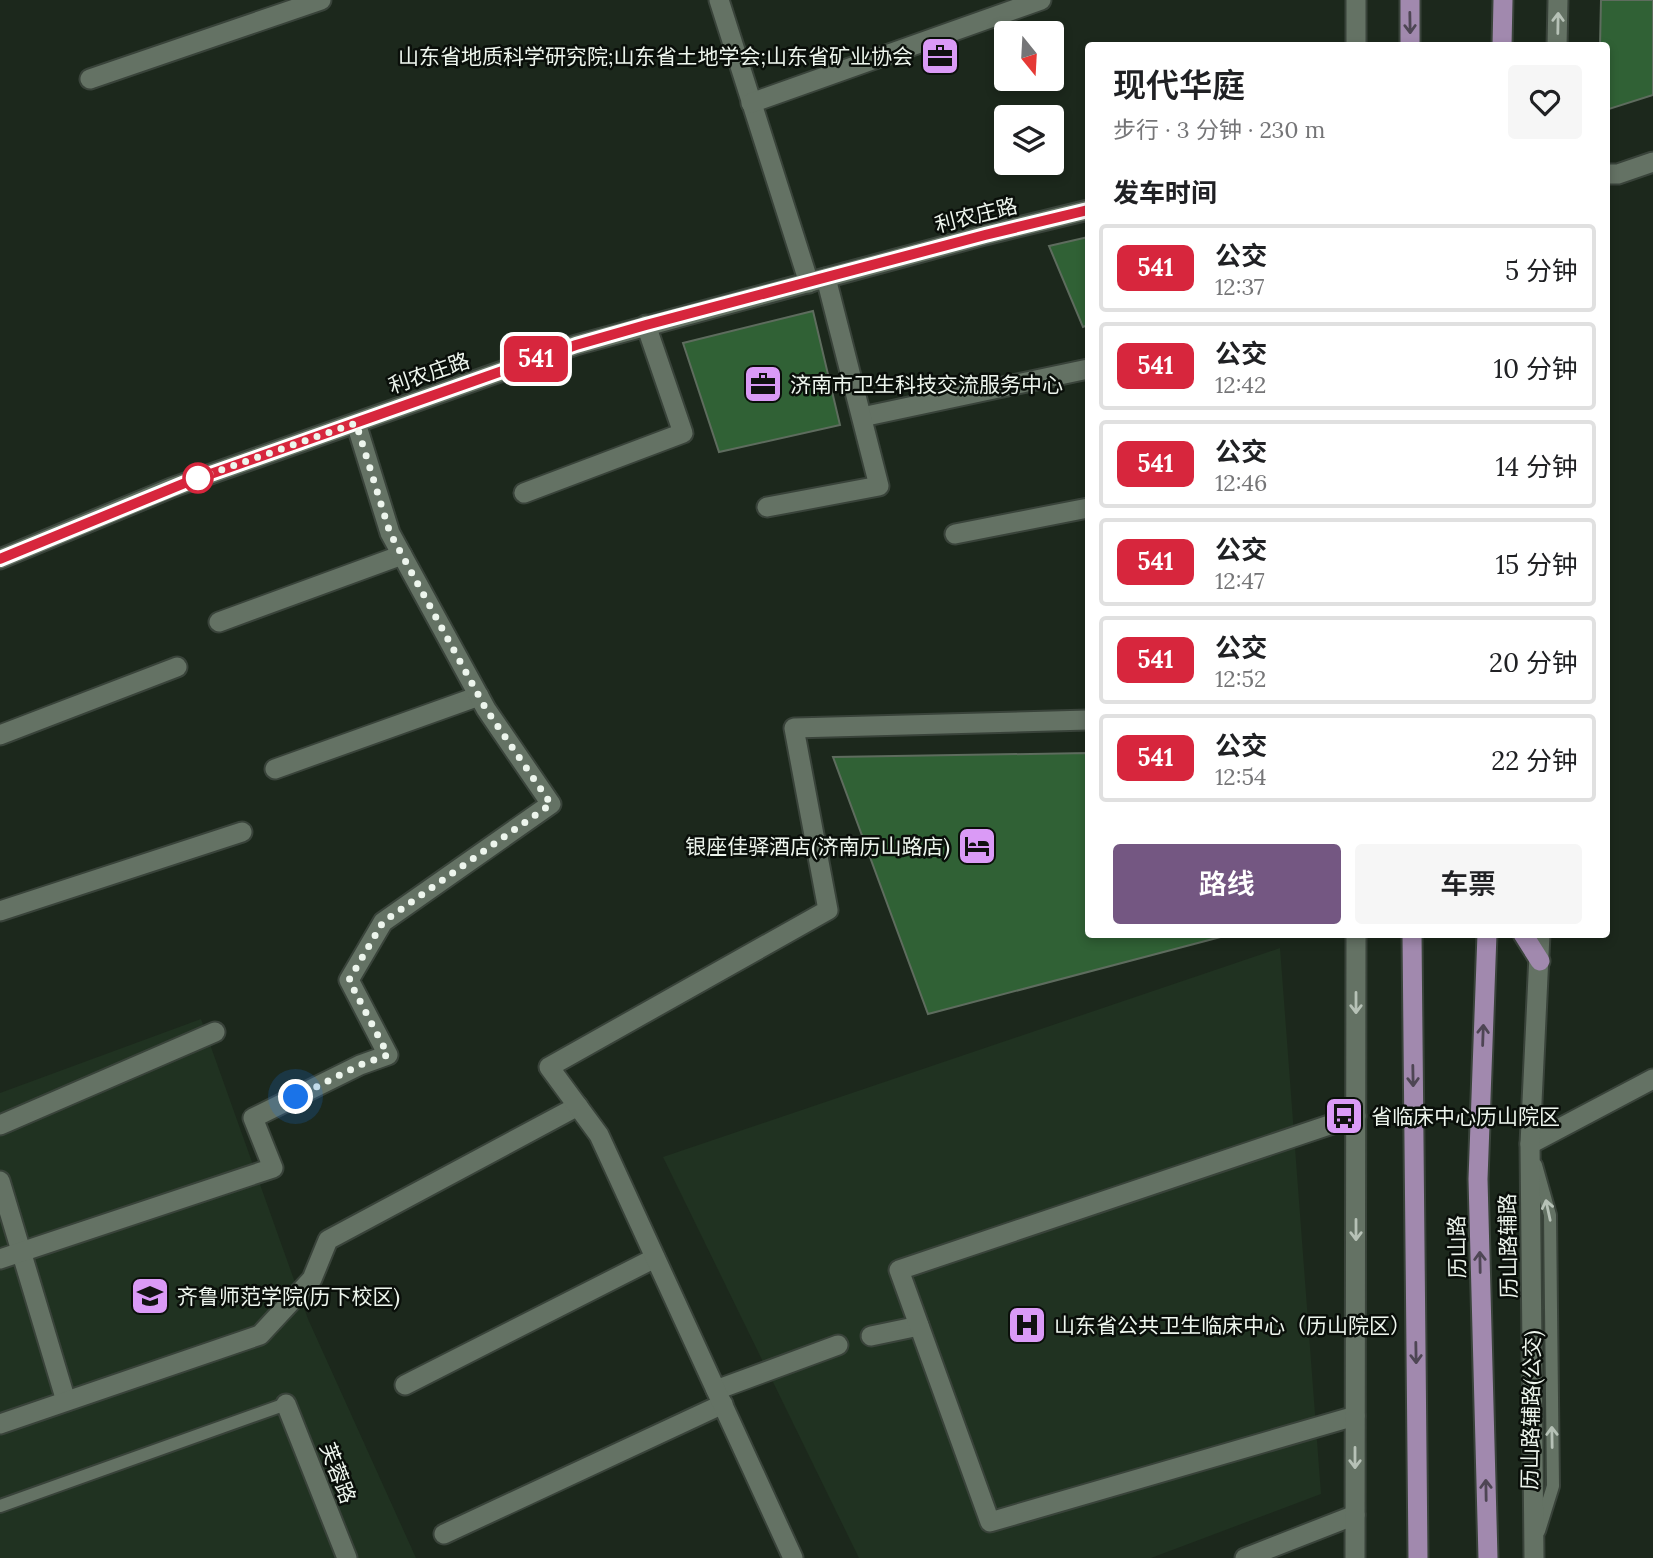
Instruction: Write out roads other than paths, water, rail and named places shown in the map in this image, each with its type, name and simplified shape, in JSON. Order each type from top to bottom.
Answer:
[{"type":"main road","points":[[1410,0],[1410,42]]},
{"type":"main road","points":[[1502,42],[1503,0]]},
{"type":"main road","name":"历山路","points":[[1412,938],[1418,1558]]},
{"type":"main road","name":"历山路","points":[[1487,938],[1478,1179],[1488,1558]]},
{"type":"main road","points":[[1526,938],[1540,961]]},
{"type":"street","points":[[90,79],[321,0]]},
{"type":"street","points":[[719,0],[751,103],[817,280],[862,417],[879,486],[767,507]]},
{"type":"street","points":[[751,103],[1041,0]]},
{"type":"street","points":[[1356,0],[1356,42]]},
{"type":"street","points":[[1558,0],[1558,42]]},
{"type":"street","points":[[1610,174],[1618,174],[1653,162]]},
{"type":"street","name":"利农庄路","points":[[0,559],[171,488],[576,345],[1085,211]]},
{"type":"street","points":[[524,493],[683,433],[646,325]]},
{"type":"street","points":[[862,417],[1085,370]]},
{"type":"street","points":[[0,1259],[273,1168],[253,1118],[360,1065],[388,1055],[349,980],[383,922],[551,804],[479,696],[390,533],[356,423]]},
{"type":"street","points":[[955,534],[1085,509]]},
{"type":"street","points":[[219,622],[402,555]]},
{"type":"street","points":[[0,735],[177,667]]},
{"type":"street","points":[[275,769],[479,696]]},
{"type":"street","points":[[793,1558],[599,1135],[549,1067],[828,910],[794,728],[1085,720]]},
{"type":"street","points":[[0,911],[242,832]]},
{"type":"street","points":[[1355,1558],[1356,938]]},
{"type":"street","name":"历山路辅路","points":[[1534,1555],[1530,1144],[1540,938]]},
{"type":"street","points":[[0,1125],[215,1032]]},
{"type":"street","points":[[1530,1144],[1653,1079]]},
{"type":"street","points":[[0,1424],[260,1335],[312,1279],[328,1240],[578,1106]]},
{"type":"street","points":[[1356,1116],[899,1270],[990,1522],[1356,1416]]},
{"type":"street","points":[[0,1181],[66,1401]]},
{"type":"street","points":[[405,1385],[656,1258]]},
{"type":"street","points":[[871,1336],[919,1326]]},
{"type":"street","points":[[443,1534],[719,1397],[838,1346]]},
{"type":"street","name":"芙蓉路","points":[[286,1404],[347,1558]]},
{"type":"street","points":[[1245,1558],[1355,1515]]},
{"type":"lane","points":[[0,1506],[286,1404]]},
{"type":"place","name":"山东省地质科学研究院;山东省土地学会;山东省矿业协会","points":[[940,56]]},
{"type":"place","name":"济南市卫生科技交流服务中心","points":[[763,384]]},
{"type":"place","name":"银座佳驿酒店(济南历山路店)","points":[[977,846]]},
{"type":"place","name":"省临床中心历山院区","points":[[1344,1116]]},
{"type":"place","name":"齐鲁师范学院(历下校区)","points":[[150,1296]]},
{"type":"place","name":"山东省公共卫生临床中心（历山院区）","points":[[1027,1325]]}]
